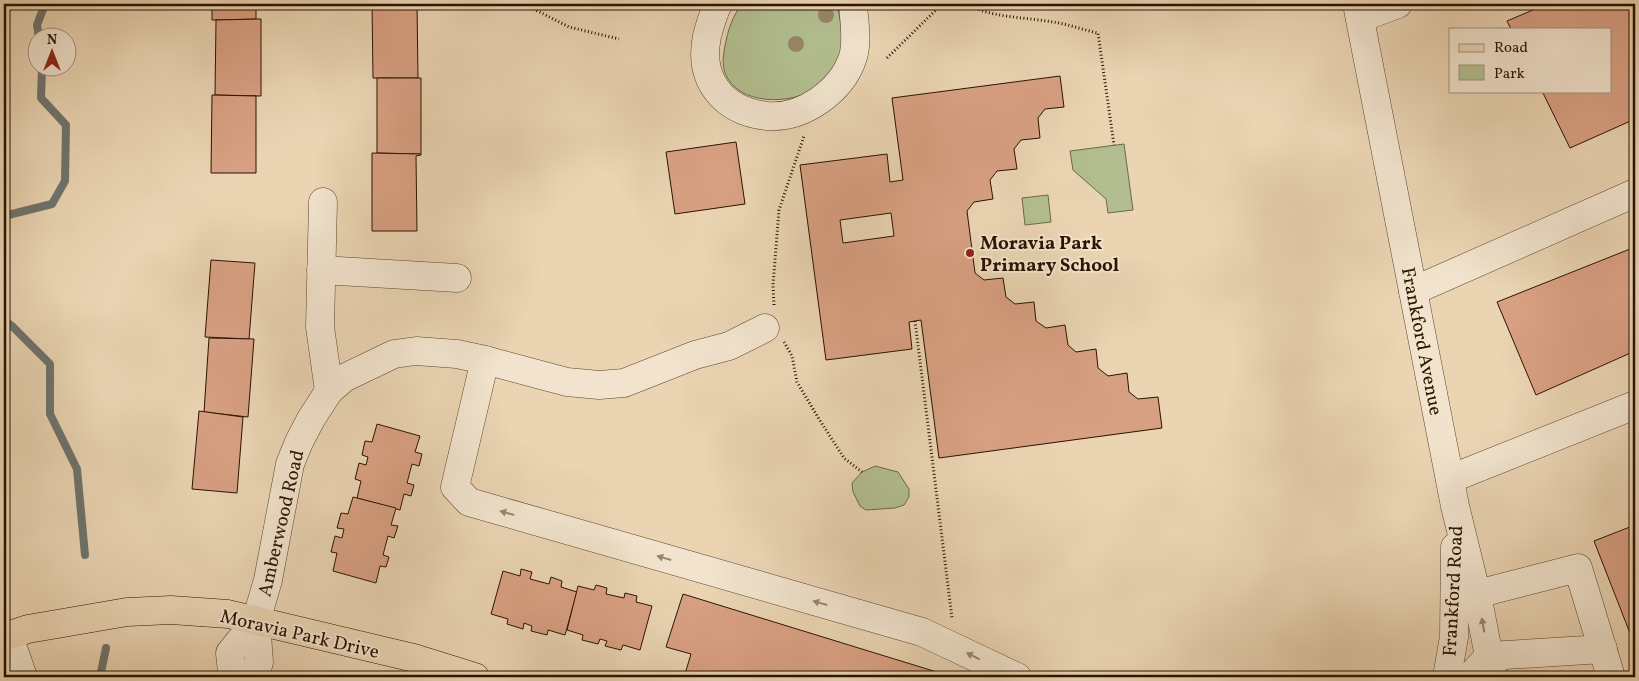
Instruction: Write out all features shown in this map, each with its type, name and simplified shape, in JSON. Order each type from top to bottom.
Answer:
[{"type":"main road","name":"Moravia Park Drive","points":[[6,637],[28,629],[127,612],[171,610],[219,613],[414,658],[476,677]]},
{"type":"street","points":[[718,4],[711,20],[705,54],[705,65],[712,84],[724,98],[742,109],[767,116],[788,114],[805,108],[825,97],[842,79],[853,58],[856,40],[853,4]]},
{"type":"street","points":[[1359,11],[1398,4]]},
{"type":"street","name":"Frankford Avenue","points":[[1359,11],[1455,506],[1477,594],[1491,667]]},
{"type":"street","points":[[1413,291],[1635,194]]},
{"type":"street","points":[[323,202],[320,327],[329,391]]},
{"type":"street","points":[[321,270],[457,278]]},
{"type":"street","name":"Amberwood Road","points":[[256,621],[268,580],[290,464],[305,430],[329,391],[344,378],[388,356],[405,351],[433,352],[485,360],[566,382],[599,385],[624,383],[695,355],[729,346],[770,326]]},
{"type":"street","points":[[485,360],[455,487],[469,502],[922,632],[1017,677]]},
{"type":"street","points":[[1450,479],[1635,405]]},
{"type":"street","name":"Frankford Road","points":[[1447,677],[1454,637],[1455,506]]},
{"type":"street","points":[[1477,594],[1578,568],[1611,677]]},
{"type":"street","points":[[234,677],[230,653],[256,621]]},
{"type":"street","points":[[255,677],[259,662],[256,621]]},
{"type":"street","points":[[6,637],[23,677]]},
{"type":"street","points":[[1491,667],[1603,649]]},
{"type":"street","name":"Frankford Road","points":[[1470,677],[1491,667]]},
{"type":"path","points":[[524,4],[569,27],[619,39]]},
{"type":"path","points":[[887,58],[942,4]]},
{"type":"path","points":[[966,4],[977,10],[1054,22],[1098,33],[1114,145]]},
{"type":"path","points":[[804,135],[779,210],[770,326],[792,356],[797,382],[844,458],[862,472]]},
{"type":"path","points":[[915,320],[956,648]]},
{"type":"green space","points":[[742,4],[837,4],[842,31],[840,57],[821,85],[799,96],[772,100],[746,94],[736,88],[726,75],[723,67],[723,58],[729,29]]},
{"type":"green space","points":[[1124,144],[1133,210],[1108,213],[1106,199],[1073,170],[1070,151]]},
{"type":"green space","points":[[1048,195],[1051,222],[1025,225],[1022,198]]},
{"type":"green space","points":[[875,466],[898,472],[909,489],[909,497],[904,505],[895,508],[866,510],[860,506],[853,492],[852,483],[862,472]]},
{"type":"building","points":[[212,4],[256,4],[256,19],[212,20]]},
{"type":"building","points":[[372,4],[417,4],[418,78],[373,78]]},
{"type":"building","points":[[1547,4],[1635,4],[1635,119],[1570,148],[1542,92],[1612,92],[1612,28],[1510,28],[1507,21]]},
{"type":"building","points":[[261,19],[261,96],[215,95],[216,20]]},
{"type":"building","points":[[1060,76],[1064,107],[1045,109],[1038,118],[1040,138],[1021,140],[1014,149],[1017,169],[997,171],[990,180],[993,199],[974,202],[967,211],[975,273],[984,280],[1003,278],[1006,297],[1015,304],[1034,302],[1036,321],[1046,328],[1065,325],[1068,345],[1076,352],[1096,349],[1098,368],[1108,376],[1127,373],[1129,392],[1138,399],[1158,397],[1162,428],[939,458],[921,320],[909,322],[912,349],[826,360],[800,165],[887,154],[890,182],[903,180],[892,98]],"holes":[[[891,213],[894,236],[843,243],[840,220]]]},
{"type":"building","points":[[377,78],[421,78],[421,154],[377,153]]},
{"type":"building","points":[[212,95],[256,96],[256,173],[211,173]]},
{"type":"building","points":[[736,142],[745,204],[675,214],[666,152]]},
{"type":"building","points":[[372,153],[421,154],[416,156],[417,231],[372,231]]},
{"type":"building","points":[[1635,247],[1635,351],[1536,395],[1497,302]]},
{"type":"building","points":[[211,260],[255,263],[249,339],[205,337]]},
{"type":"building","points":[[209,338],[254,339],[248,417],[204,412]]},
{"type":"building","points":[[199,411],[243,417],[237,493],[192,489]]},
{"type":"building","points":[[377,424],[420,436],[415,452],[422,454],[419,466],[412,464],[407,483],[414,485],[411,496],[404,494],[400,510],[357,498],[361,481],[355,479],[359,463],[366,465],[368,457],[362,455],[365,441],[372,442]]},
{"type":"building","points":[[353,497],[396,508],[391,525],[398,526],[394,538],[388,536],[383,555],[389,557],[386,567],[380,566],[376,583],[333,571],[337,553],[331,552],[335,536],[342,538],[344,529],[337,528],[341,513],[348,514]]},
{"type":"building","points":[[1635,525],[1635,646],[1594,541]]},
{"type":"building","points":[[521,569],[532,572],[530,579],[549,584],[551,577],[562,581],[561,587],[577,592],[565,635],[548,630],[547,635],[531,631],[532,626],[524,623],[523,629],[507,624],[508,619],[491,614],[503,571],[520,576]]},
{"type":"building","points":[[596,585],[607,588],[606,594],[624,598],[625,593],[637,596],[636,602],[652,606],[640,650],[623,645],[621,650],[605,646],[607,641],[600,639],[598,644],[582,640],[583,635],[567,630],[578,586],[594,590]]},
{"type":"building","points":[[683,594],[940,673],[938,677],[695,677],[685,674],[691,654],[666,647]]},
{"type":"waterway","points":[[37,28],[45,4]]},
{"type":"waterway","points":[[4,216],[52,204],[65,181],[66,125],[41,98],[42,78]]},
{"type":"waterway","points":[[4,320],[50,364],[50,414],[77,469],[85,555]]},
{"type":"waterway","points":[[100,677],[106,648]]},
{"type":"place","name":"Moravia Park Primary School","points":[[970,253]]}]
